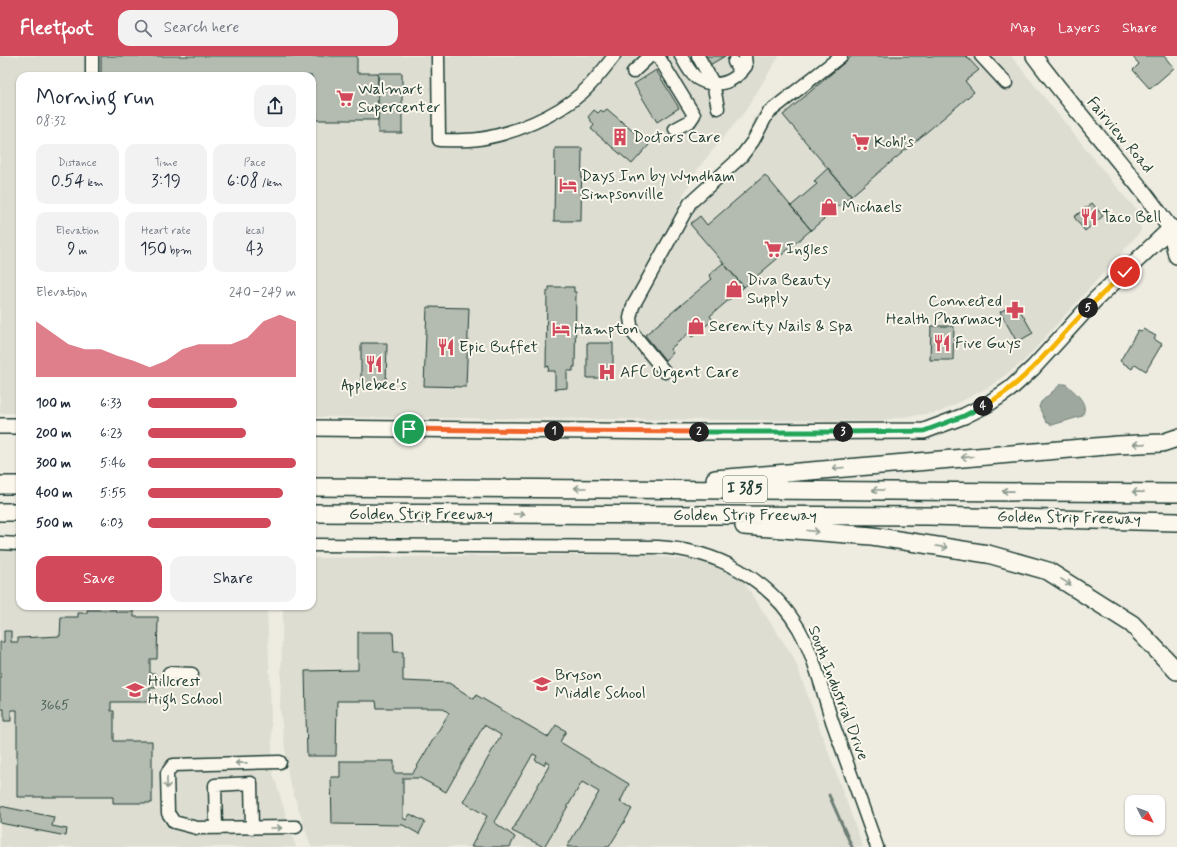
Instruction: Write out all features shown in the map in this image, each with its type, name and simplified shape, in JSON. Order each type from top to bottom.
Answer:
[{"type":"highway","points":[[1175,229],[1177,255]]},
{"type":"highway","points":[[610,488],[1118,445],[1162,443],[1177,438]]},
{"type":"highway","points":[[0,485],[16,485]]},
{"type":"highway","name":"Golden Strip Freeway","points":[[316,487],[1177,493]]},
{"type":"highway","points":[[0,512],[16,512]]},
{"type":"highway","name":"Golden Strip Freeway","points":[[316,513],[928,516],[1177,522]]},
{"type":"highway","points":[[606,515],[872,536],[988,554],[1048,571],[1132,624],[1177,671]]},
{"type":"main road","name":"Fairview Road","points":[[1034,56],[1060,92],[1175,229]]},
{"type":"main road","points":[[316,428],[673,432],[924,431],[964,416],[988,404],[1010,389],[1033,368],[1095,300],[1175,229]]},
{"type":"main road","points":[[0,426],[16,426]]},
{"type":"street","points":[[92,56],[92,72]]},
{"type":"street","points":[[438,56],[439,140],[479,139],[508,133],[559,110],[582,93],[597,78],[614,56]]},
{"type":"street","points":[[633,72],[650,56]]},
{"type":"street","points":[[658,56],[694,115],[690,121],[675,130]]},
{"type":"street","points":[[681,56],[690,71],[700,80],[725,84],[733,80],[746,66],[740,59]]},
{"type":"street","points":[[698,56],[713,83],[718,108]]},
{"type":"street","points":[[665,372],[632,332],[630,318],[633,306],[678,222],[690,203],[740,157],[754,141],[768,113],[841,56]]},
{"type":"street","points":[[981,56],[1006,83]]},
{"type":"street","points":[[0,543],[16,544]]},
{"type":"street","name":"South Industrial Drive","points":[[316,545],[658,547],[690,550],[731,565],[764,587],[781,604],[799,630],[816,672],[877,847]]},
{"type":"street","points":[[169,673],[192,674]]},
{"type":"street","points":[[280,762],[173,765],[167,773],[168,813],[174,822],[197,828],[296,827]]},
{"type":"street","points":[[221,764],[222,784]]},
{"type":"street","points":[[216,828],[215,785],[222,784],[251,784],[252,828]]},
{"type":"shaded area","points":[[0,56],[779,56],[746,110],[699,167],[677,207],[741,156],[754,117],[833,56],[1011,56],[1124,196],[1139,212],[1141,231],[1023,362],[989,387],[940,412],[876,421],[316,417],[316,72],[16,72],[16,413],[0,413]]},
{"type":"shaded area","points":[[1061,384],[1066,384],[1080,398],[1083,403],[1084,411],[1082,416],[1052,425],[1046,422],[1039,407],[1041,402]]},
{"type":"shaded area","name":"Hillcrest High School","points":[[0,550],[16,550],[16,610],[267,610],[273,773],[296,847],[0,847]]},
{"type":"shaded area","name":"Bryson Middle School","points":[[649,555],[706,562],[743,581],[794,658],[863,847],[311,847],[289,780],[280,709],[283,610],[316,610],[316,558]]},
{"type":"building","name":"Walmart Supercenter","points":[[101,56],[357,56],[357,73],[378,73],[378,120],[316,120],[316,72],[101,72]]},
{"type":"building","points":[[702,56],[725,56],[708,66]]},
{"type":"building","name":"Kohl's","points":[[852,56],[966,56],[979,70],[965,81],[974,92],[851,196],[783,115]]},
{"type":"building","points":[[1132,56],[1164,56],[1174,68],[1150,89],[1133,70],[1139,64]]},
{"type":"building","points":[[656,70],[679,108],[657,122],[634,84]]},
{"type":"building","points":[[378,73],[402,73],[402,133],[378,133]]},
{"type":"building","name":"Doctors Care","points":[[607,109],[649,145],[632,164],[591,129],[594,125],[588,117],[594,110],[598,113],[601,110],[603,112]]},
{"type":"building","name":"Days Inn by Wyndham Simpsonville","points":[[555,148],[582,148],[581,221],[554,221]]},
{"type":"building","points":[[828,168],[851,196],[811,230],[791,206],[817,184],[814,181]]},
{"type":"building","points":[[765,175],[811,230],[744,287],[690,224],[700,216],[707,225]]},
{"type":"building","name":"Taco Bell","points":[[1092,203],[1103,216],[1085,231],[1074,217]]},
{"type":"building","points":[[723,263],[744,287],[710,316],[713,320],[692,337],[689,333],[670,349],[673,353],[665,360],[645,335],[712,279],[709,275]]},
{"type":"building","name":"Hampton","points":[[549,287],[574,287],[574,292],[576,292],[575,367],[573,367],[573,371],[567,371],[567,388],[555,389],[555,371],[548,371],[549,366],[546,367],[547,291],[549,291]]},
{"type":"building","points":[[1016,303],[1033,333],[1017,342],[1000,312]]},
{"type":"building","name":"Epic Buffet","points":[[427,307],[469,308],[466,387],[424,386]]},
{"type":"building","name":"Five Guys","points":[[931,326],[954,326],[953,360],[930,360]]},
{"type":"building","points":[[1143,329],[1156,336],[1154,339],[1162,344],[1146,371],[1135,364],[1132,369],[1120,361],[1138,330],[1141,331]]},
{"type":"building","name":"Applebee's","points":[[361,343],[387,343],[386,385],[361,385]]},
{"type":"building","points":[[587,343],[613,343],[613,378],[587,378]]},
{"type":"building","points":[[87,610],[116,610],[116,612],[134,612],[134,617],[158,617],[157,659],[150,659],[150,674],[156,674],[156,688],[150,688],[150,702],[111,702],[111,711],[114,711],[114,741],[152,741],[152,803],[113,803],[113,797],[17,797],[17,710],[11,710],[11,721],[4,721],[4,709],[0,709],[0,642],[4,642],[4,631],[11,631],[11,642],[18,642],[18,638],[60,636],[61,617],[78,617],[78,613],[87,613]]},
{"type":"building","points":[[358,632],[393,632],[394,652],[403,652],[403,681],[449,683],[474,699],[476,695],[548,737],[556,725],[566,731],[560,742],[629,784],[620,802],[632,809],[609,847],[567,847],[599,792],[582,782],[544,847],[512,831],[550,764],[546,761],[544,765],[535,760],[537,756],[533,754],[494,822],[515,837],[510,847],[471,847],[487,816],[463,802],[501,735],[484,725],[446,792],[420,778],[403,778],[403,818],[406,820],[410,814],[425,822],[419,834],[403,825],[332,824],[331,777],[340,777],[340,761],[394,761],[394,773],[413,773],[449,713],[442,708],[377,708],[376,701],[337,701],[336,756],[307,756],[305,671],[358,670]]},
{"type":"building","points":[[0,806],[54,817],[52,826],[67,829],[66,836],[0,823]]},
{"type":"waterway","points":[[829,795],[852,847]]},
{"type":"place","name":"Walmart Supercenter","points":[[345,98]]},
{"type":"place","name":"Doctors Care","points":[[620,137]]},
{"type":"place","name":"Kohl's","points":[[861,142]]},
{"type":"place","name":"Days Inn by Wyndham Simpsonville","points":[[568,185]]},
{"type":"place","name":"Michaels","points":[[829,207]]},
{"type":"place","name":"Taco Bell","points":[[1089,217]]},
{"type":"place","name":"Ingles","points":[[773,249]]},
{"type":"place","name":"Diva Beauty Supply","points":[[734,289]]},
{"type":"place","name":"Connected Health Pharmacy","points":[[1015,310]]},
{"type":"place","name":"Serenity Nails & Spa","points":[[696,326]]},
{"type":"place","name":"Hampton","points":[[561,329]]},
{"type":"place","name":"Five Guys","points":[[942,343]]},
{"type":"place","name":"Epic Buffet","points":[[446,347]]},
{"type":"place","name":"Applebee's","points":[[374,364]]},
{"type":"place","name":"AFC Urgent Care","points":[[607,372]]},
{"type":"place","name":"Bryson Middle School","points":[[542,684]]},
{"type":"place","name":"Hillcrest High School","points":[[135,690]]},
{"type":"route","points":[[409,429],[680,432],[924,431],[964,416],[988,404],[1010,389],[1033,368],[1095,300],[1125,272]]}]
